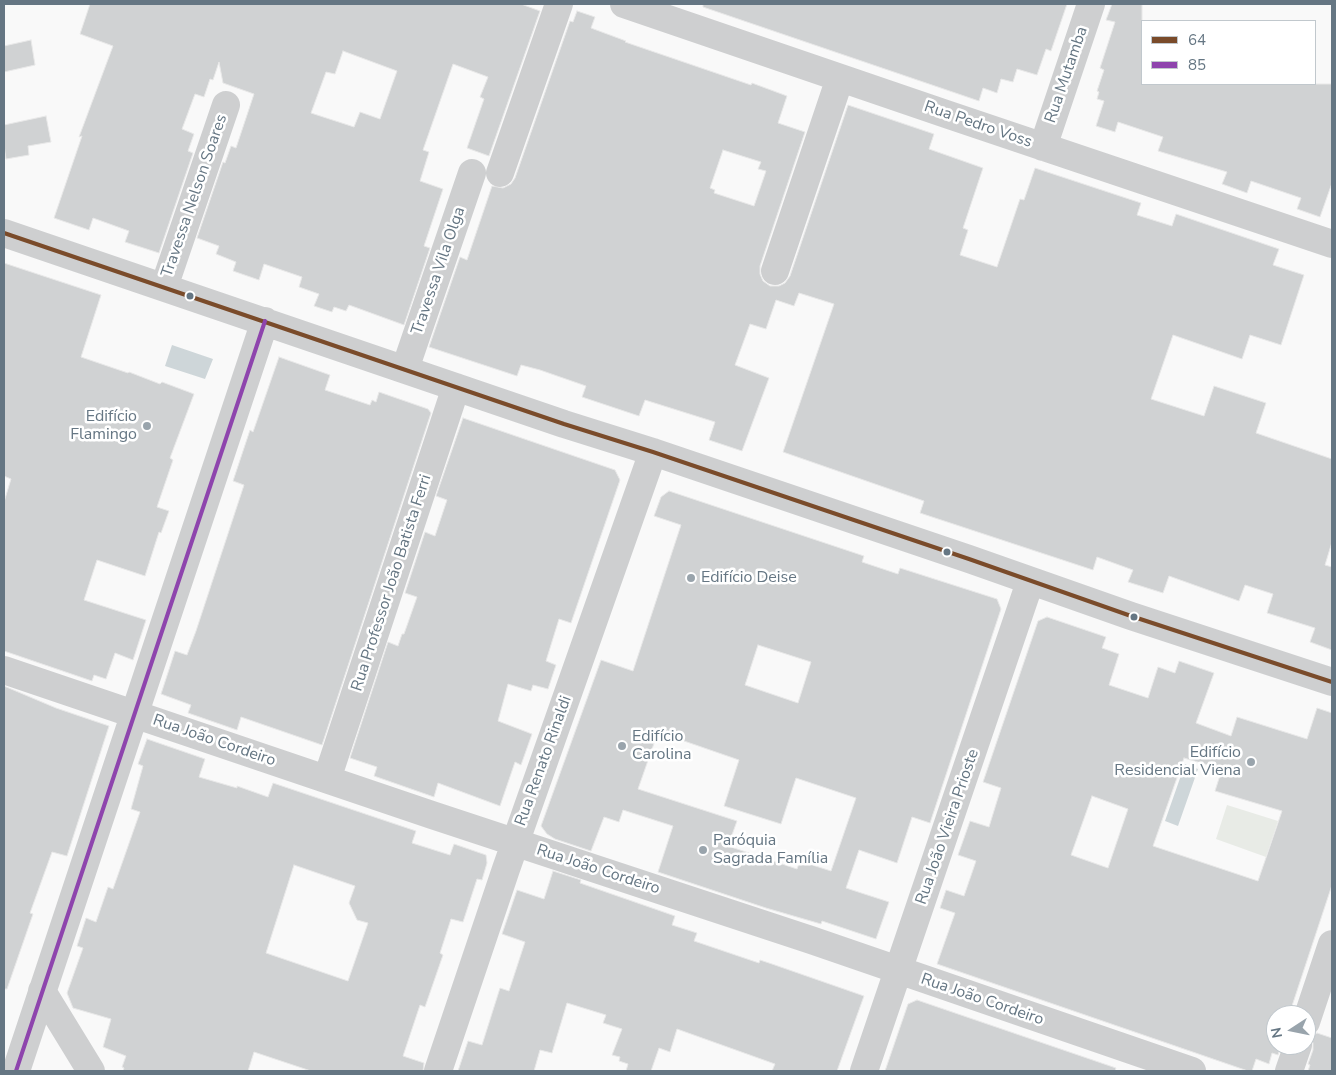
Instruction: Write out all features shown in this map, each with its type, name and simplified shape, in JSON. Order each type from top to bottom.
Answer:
[{"type":"street","points":[[500,173],[559,4]]},
{"type":"street","name":"Rua Pedro Voss","points":[[624,4],[668,11],[840,78],[1332,244]]},
{"type":"street","name":"Rua Mutamba","points":[[1043,147],[1091,4]]},
{"type":"street","points":[[775,272],[840,78]]},
{"type":"street","name":"Travessa Nelson Soares","points":[[164,286],[226,105]]},
{"type":"street","name":"Travessa Vila Olga","points":[[405,369],[472,173]]},
{"type":"street","points":[[4,233],[564,424],[653,452],[968,559],[1030,582],[1332,682]]},
{"type":"street","points":[[16,1071],[265,321]]},
{"type":"street","name":"Rua Professor João Batista Ferri","points":[[327,780],[456,387]]},
{"type":"street","name":"Rua Renato Rinaldi","points":[[438,1071],[515,842],[653,452]]},
{"type":"street","name":"Rua João Vieira Prioste","points":[[864,1071],[1030,582]]},
{"type":"street","name":"Rua João Cordeiro","points":[[4,670],[1192,1071]]},
{"type":"street","points":[[1312,1005],[1332,944]]},
{"type":"street","points":[[42,991],[91,1071]]},
{"type":"street","points":[[1289,1071],[1295,1055]]},
{"type":"shaded area","points":[[172,345],[213,359],[205,379],[165,366]]},
{"type":"shaded area","points":[[1185,764],[1198,769],[1178,826],[1165,821]]},
{"type":"shaded area","points":[[1227,805],[1278,821],[1266,857],[1216,839]]},
{"type":"building","points":[[90,4],[521,4],[540,11],[489,156],[467,148],[484,99],[480,97],[488,77],[453,64],[423,150],[429,152],[420,181],[443,189],[424,246],[430,248],[404,325],[349,305],[346,311],[334,307],[332,312],[314,306],[319,294],[299,287],[302,277],[264,264],[259,280],[233,271],[236,262],[216,254],[219,246],[197,238],[223,162],[225,163],[231,146],[236,148],[254,94],[223,83],[219,62],[213,80],[210,79],[204,97],[195,94],[182,129],[194,134],[188,151],[193,153],[159,253],[125,242],[129,231],[93,218],[89,230],[54,218],[82,136],[79,137],[113,46],[80,34]],"holes":[[[343,51],[397,71],[380,119],[360,112],[354,127],[311,113],[326,72],[335,74]]]},
{"type":"building","points":[[703,4],[1067,4],[1051,51],[1046,49],[1037,75],[1017,69],[1013,82],[1001,79],[997,93],[983,88],[979,101],[703,7]]},
{"type":"building","points":[[1112,4],[1142,4],[1141,85],[1332,84],[1332,183],[1320,217],[1297,209],[1301,198],[1251,181],[1247,193],[1222,184],[1227,172],[1158,151],[1163,137],[1118,122],[1115,132],[1096,126],[1104,101],[1097,99],[1099,92],[1097,91],[1104,70],[1100,68],[1115,22],[1106,20]]},
{"type":"building","points":[[577,11],[595,17],[591,28],[625,42],[787,96],[778,123],[805,132],[760,266],[760,274],[763,281],[770,286],[779,286],[785,283],[790,276],[848,105],[934,134],[929,149],[983,168],[963,228],[968,230],[960,255],[997,267],[1020,199],[1024,200],[1035,168],[1141,203],[1137,215],[1172,226],[1176,214],[1279,249],[1273,265],[1304,275],[1281,345],[1250,335],[1242,359],[1173,335],[1151,399],[1204,416],[1214,386],[1266,403],[1256,433],[1332,459],[1332,542],[1325,565],[1332,567],[1332,650],[1310,642],[1315,628],[1267,613],[1273,594],[1245,585],[1239,601],[1169,576],[1163,593],[1128,582],[1133,570],[1097,557],[1093,570],[920,513],[924,501],[783,452],[834,304],[799,293],[794,306],[776,300],[766,329],[750,324],[735,365],[769,378],[742,451],[709,440],[715,422],[645,400],[639,416],[582,397],[586,386],[540,370],[521,365],[517,376],[429,347],[460,257],[467,260],[492,186],[503,188],[511,184],[515,178],[570,21],[573,22]],"holes":[[[723,150],[761,162],[758,169],[766,171],[754,206],[714,193],[715,190],[710,188]]]},
{"type":"building","points":[[31,40],[35,65],[4,72],[4,46]]},
{"type":"building","points":[[46,116],[51,142],[28,146],[29,155],[6,159],[4,125]]},
{"type":"building","points":[[4,263],[101,295],[81,357],[194,394],[170,458],[173,460],[157,507],[169,511],[161,533],[159,532],[145,576],[97,560],[84,600],[146,620],[133,660],[115,653],[106,679],[94,675],[92,681],[4,651],[4,502],[11,479],[4,476]]},
{"type":"building","points":[[279,357],[330,375],[325,390],[370,405],[372,400],[376,402],[379,392],[428,409],[431,413],[322,745],[241,717],[237,730],[188,713],[191,705],[161,694],[175,651],[187,655],[196,631],[244,485],[233,481],[250,430],[253,432]]},
{"type":"building","points":[[463,418],[615,470],[620,480],[571,623],[559,619],[546,661],[556,665],[548,689],[533,685],[531,691],[508,684],[498,721],[532,734],[521,765],[515,762],[500,806],[438,783],[434,797],[374,776],[377,767],[350,758],[388,642],[398,646],[417,597],[405,593],[425,532],[435,536],[447,500],[436,496]]},
{"type":"building","points":[[669,491],[864,556],[862,562],[898,574],[900,568],[997,599],[1001,609],[930,823],[912,817],[897,863],[859,850],[846,888],[889,902],[876,939],[822,921],[821,924],[766,908],[658,872],[673,826],[623,810],[619,822],[604,817],[591,851],[555,839],[547,834],[541,826],[601,660],[633,671],[681,525],[654,516],[661,497]],"holes":[[[758,645],[811,662],[798,703],[745,685]],[[658,732],[739,760],[724,806],[781,824],[796,778],[856,798],[831,871],[800,861],[797,869],[728,846],[737,821],[638,789]]]},
{"type":"building","points":[[1047,617],[1106,637],[1102,648],[1119,654],[1109,685],[1148,698],[1158,667],[1175,673],[1179,661],[1214,673],[1196,723],[1231,736],[1237,717],[1307,739],[1317,708],[1332,713],[1332,885],[1292,1005],[1266,1005],[1266,1055],[1271,1055],[1269,1064],[1256,1059],[1252,1071],[1248,1071],[937,964],[955,913],[940,908],[946,890],[964,896],[976,861],[958,855],[970,821],[989,827],[1001,788],[983,782],[1038,621]],"holes":[[[1184,758],[1222,769],[1215,791],[1282,811],[1258,881],[1153,846]],[[1092,796],[1128,809],[1108,868],[1071,855]]]},
{"type":"building","points":[[4,686],[56,708],[109,726],[67,856],[52,852],[30,913],[33,914],[7,989],[4,989]]},
{"type":"building","points":[[147,739],[205,759],[199,777],[237,788],[237,786],[268,797],[273,783],[416,831],[412,843],[450,855],[454,844],[486,855],[487,863],[482,880],[477,879],[463,922],[451,919],[440,953],[443,955],[425,1007],[420,1005],[403,1056],[424,1063],[423,1071],[311,1071],[254,1052],[248,1071],[123,1071],[124,1068],[122,1067],[126,1056],[103,1047],[111,1019],[73,1008],[67,993],[83,948],[77,946],[86,918],[96,922],[108,887],[113,889],[140,812],[131,809],[143,766],[138,764]],"holes":[[[294,865],[355,886],[349,903],[357,920],[368,923],[348,981],[266,953]]]},
{"type":"building","points":[[553,871],[581,880],[580,883],[675,916],[672,925],[697,933],[694,941],[759,963],[760,960],[864,996],[837,1071],[772,1071],[775,1064],[677,1029],[670,1052],[659,1048],[651,1071],[626,1071],[628,1064],[619,1061],[620,1057],[612,1055],[622,1029],[603,1023],[606,1015],[567,1003],[552,1053],[540,1050],[534,1071],[458,1071],[468,1041],[482,1045],[500,988],[509,991],[525,942],[502,934],[517,890],[544,899]]},
{"type":"building","points":[[917,1000],[1116,1068],[1115,1071],[885,1071],[908,1004]]},
{"type":"building","points":[[1316,1034],[1332,1038],[1332,1071],[1308,1071],[1311,1055],[1316,1055]]},
{"type":"transit line","name":"64","points":[[4,233],[564,424],[653,452],[969,559],[1131,616],[1332,682]]},
{"type":"transit line","name":"85","points":[[16,1071],[265,321]]},
{"type":"place","name":"Edifício Flamingo","points":[[147,426]]},
{"type":"place","name":"Edifício Deise","points":[[691,578]]},
{"type":"place","name":"Edifício Carolina","points":[[622,746]]},
{"type":"place","name":"Edifício Residencial Viena","points":[[1251,762]]},
{"type":"place","name":"Paróquia Sagrada Família","points":[[703,850]]}]
